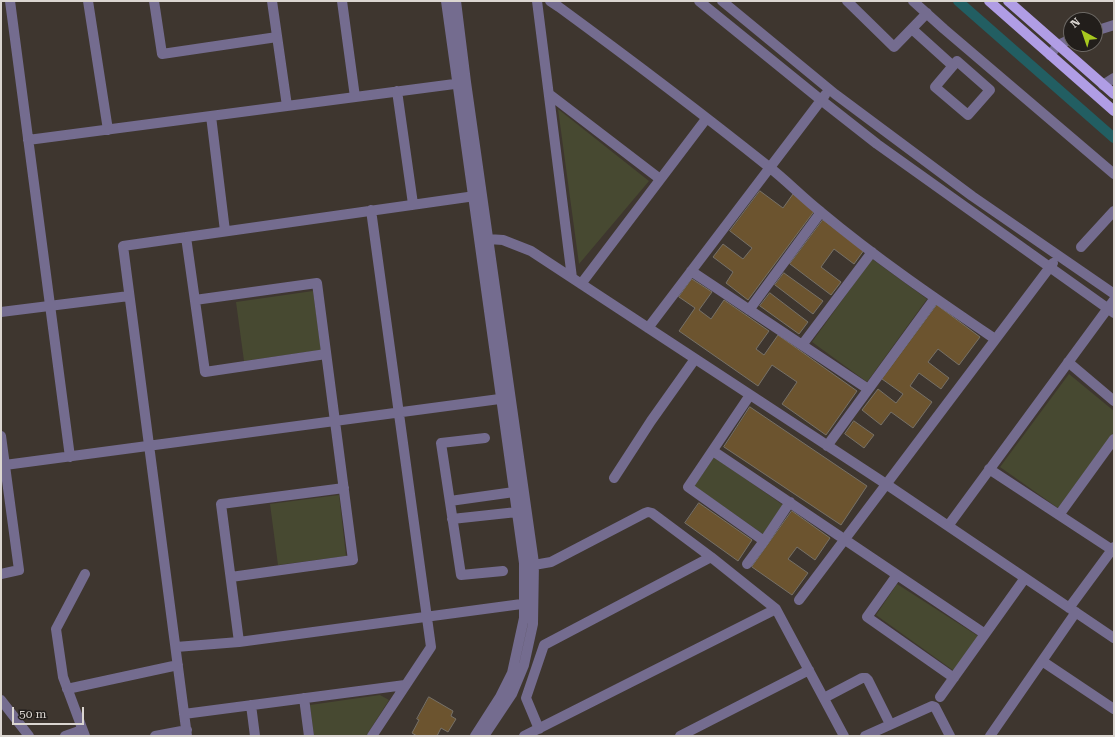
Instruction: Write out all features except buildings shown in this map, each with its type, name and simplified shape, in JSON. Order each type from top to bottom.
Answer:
[{"type":"main road","points":[[989,1],[1114,111]]},
{"type":"main road","points":[[1008,1],[1114,94]]},
{"type":"street","points":[[10,1],[70,457]]},
{"type":"street","points":[[88,1],[108,130]]},
{"type":"street","points":[[154,1],[162,54],[277,37]]},
{"type":"street","points":[[272,1],[287,106]]},
{"type":"street","points":[[342,1],[355,97]]},
{"type":"street","points":[[446,1],[461,83],[506,398],[534,564],[528,603],[512,673],[500,697],[474,736]]},
{"type":"street","points":[[456,1],[461,83]]},
{"type":"street","points":[[537,1],[572,278]]},
{"type":"street","points":[[550,1],[559,6],[770,168],[821,212],[872,252],[994,339]]},
{"type":"street","points":[[699,1],[877,144],[1050,267],[1112,307],[1068,362],[948,526]]},
{"type":"street","points":[[722,1],[830,89],[972,196],[1114,294]]},
{"type":"street","points":[[847,1],[894,47],[927,13]]},
{"type":"street","points":[[913,1],[1114,174]]},
{"type":"street","points":[[1103,28],[1114,25]]},
{"type":"street","points":[[912,29],[953,66]]},
{"type":"street","points":[[1050,55],[1058,45],[1063,43]]},
{"type":"street","points":[[957,61],[990,90],[968,115],[935,87],[953,66],[957,61]]},
{"type":"street","points":[[1103,85],[1114,78]]},
{"type":"street","points":[[28,140],[461,83]]},
{"type":"street","points":[[648,328],[830,89]]},
{"type":"street","points":[[397,91],[413,204]]},
{"type":"street","points":[[549,94],[660,179]]},
{"type":"street","points":[[211,116],[224,231]]},
{"type":"street","points":[[581,284],[706,119]]},
{"type":"street","points":[[155,736],[187,733],[123,246],[477,195]]},
{"type":"street","points":[[477,195],[488,239],[506,398],[514,492],[528,603],[533,624],[524,665],[512,694],[484,736]]},
{"type":"street","points":[[371,210],[431,647],[372,736]]},
{"type":"street","points":[[1081,247],[1114,211]]},
{"type":"street","points":[[749,310],[821,212]]},
{"type":"street","points":[[186,237],[205,372],[326,354]]},
{"type":"street","points":[[488,239],[503,240],[531,251],[886,484],[1114,638]]},
{"type":"street","points":[[802,345],[872,252]]},
{"type":"street","points":[[799,600],[1058,255]]},
{"type":"street","points":[[691,271],[868,389]]},
{"type":"street","points":[[195,300],[317,283],[344,488],[353,560],[231,577]]},
{"type":"street","points":[[1,312],[130,296]]},
{"type":"street","points":[[827,446],[935,298]]},
{"type":"street","points":[[614,478],[695,359]]},
{"type":"street","points":[[1068,362],[1114,401]]},
{"type":"street","points":[[750,395],[688,487],[764,541]]},
{"type":"street","points":[[5,465],[506,398]]},
{"type":"street","points":[[1,436],[5,465],[5,500],[18,570],[1,574]]},
{"type":"street","points":[[485,438],[441,443],[461,576],[504,571]]},
{"type":"street","points":[[1059,515],[1114,439]]},
{"type":"street","points":[[712,450],[985,634]]},
{"type":"street","points":[[989,469],[1113,549],[1042,661],[990,736]]},
{"type":"street","points":[[239,642],[221,504],[344,488]]},
{"type":"street","points":[[450,501],[514,492]]},
{"type":"street","points":[[747,564],[790,502]]},
{"type":"street","points":[[452,520],[517,512]]},
{"type":"street","points":[[534,564],[551,562],[648,512],[652,513],[711,557],[776,609],[843,736]]},
{"type":"street","points":[[539,729],[526,698],[544,645],[711,557]]},
{"type":"street","points":[[65,736],[84,733],[63,677],[56,629],[85,574]]},
{"type":"street","points":[[897,575],[867,617],[954,678]]},
{"type":"street","points":[[940,698],[1025,578]]},
{"type":"street","points":[[176,646],[239,642],[528,603]]},
{"type":"street","points":[[524,736],[776,609]]},
{"type":"street","points":[[1042,661],[1114,709]]},
{"type":"street","points":[[67,689],[178,665]]},
{"type":"street","points":[[680,736],[809,670]]},
{"type":"street","points":[[824,698],[862,678],[866,678],[890,724]]},
{"type":"street","points":[[184,714],[405,685]]},
{"type":"street","points":[[304,698],[309,736]]},
{"type":"street","points":[[1,700],[30,736]]},
{"type":"street","points":[[252,705],[255,736]]},
{"type":"street","points":[[866,736],[932,706],[934,706],[950,736]]},
{"type":"green space","points":[[558,109],[649,181],[579,264]]},
{"type":"green space","points":[[872,259],[927,299],[867,382],[812,342]]},
{"type":"green space","points":[[313,291],[321,350],[244,361],[236,302]]},
{"type":"green space","points":[[1069,374],[1114,411],[1114,432],[1058,508],[1000,467]]},
{"type":"green space","points":[[714,457],[783,505],[763,534],[694,486]]},
{"type":"green space","points":[[339,495],[346,556],[278,565],[270,504]]},
{"type":"green space","points":[[897,584],[978,636],[954,671],[876,615]]},
{"type":"green space","points":[[380,695],[389,700],[366,736],[314,736],[310,705]]},
{"type":"waterway","points":[[958,1],[1114,138]]}]
